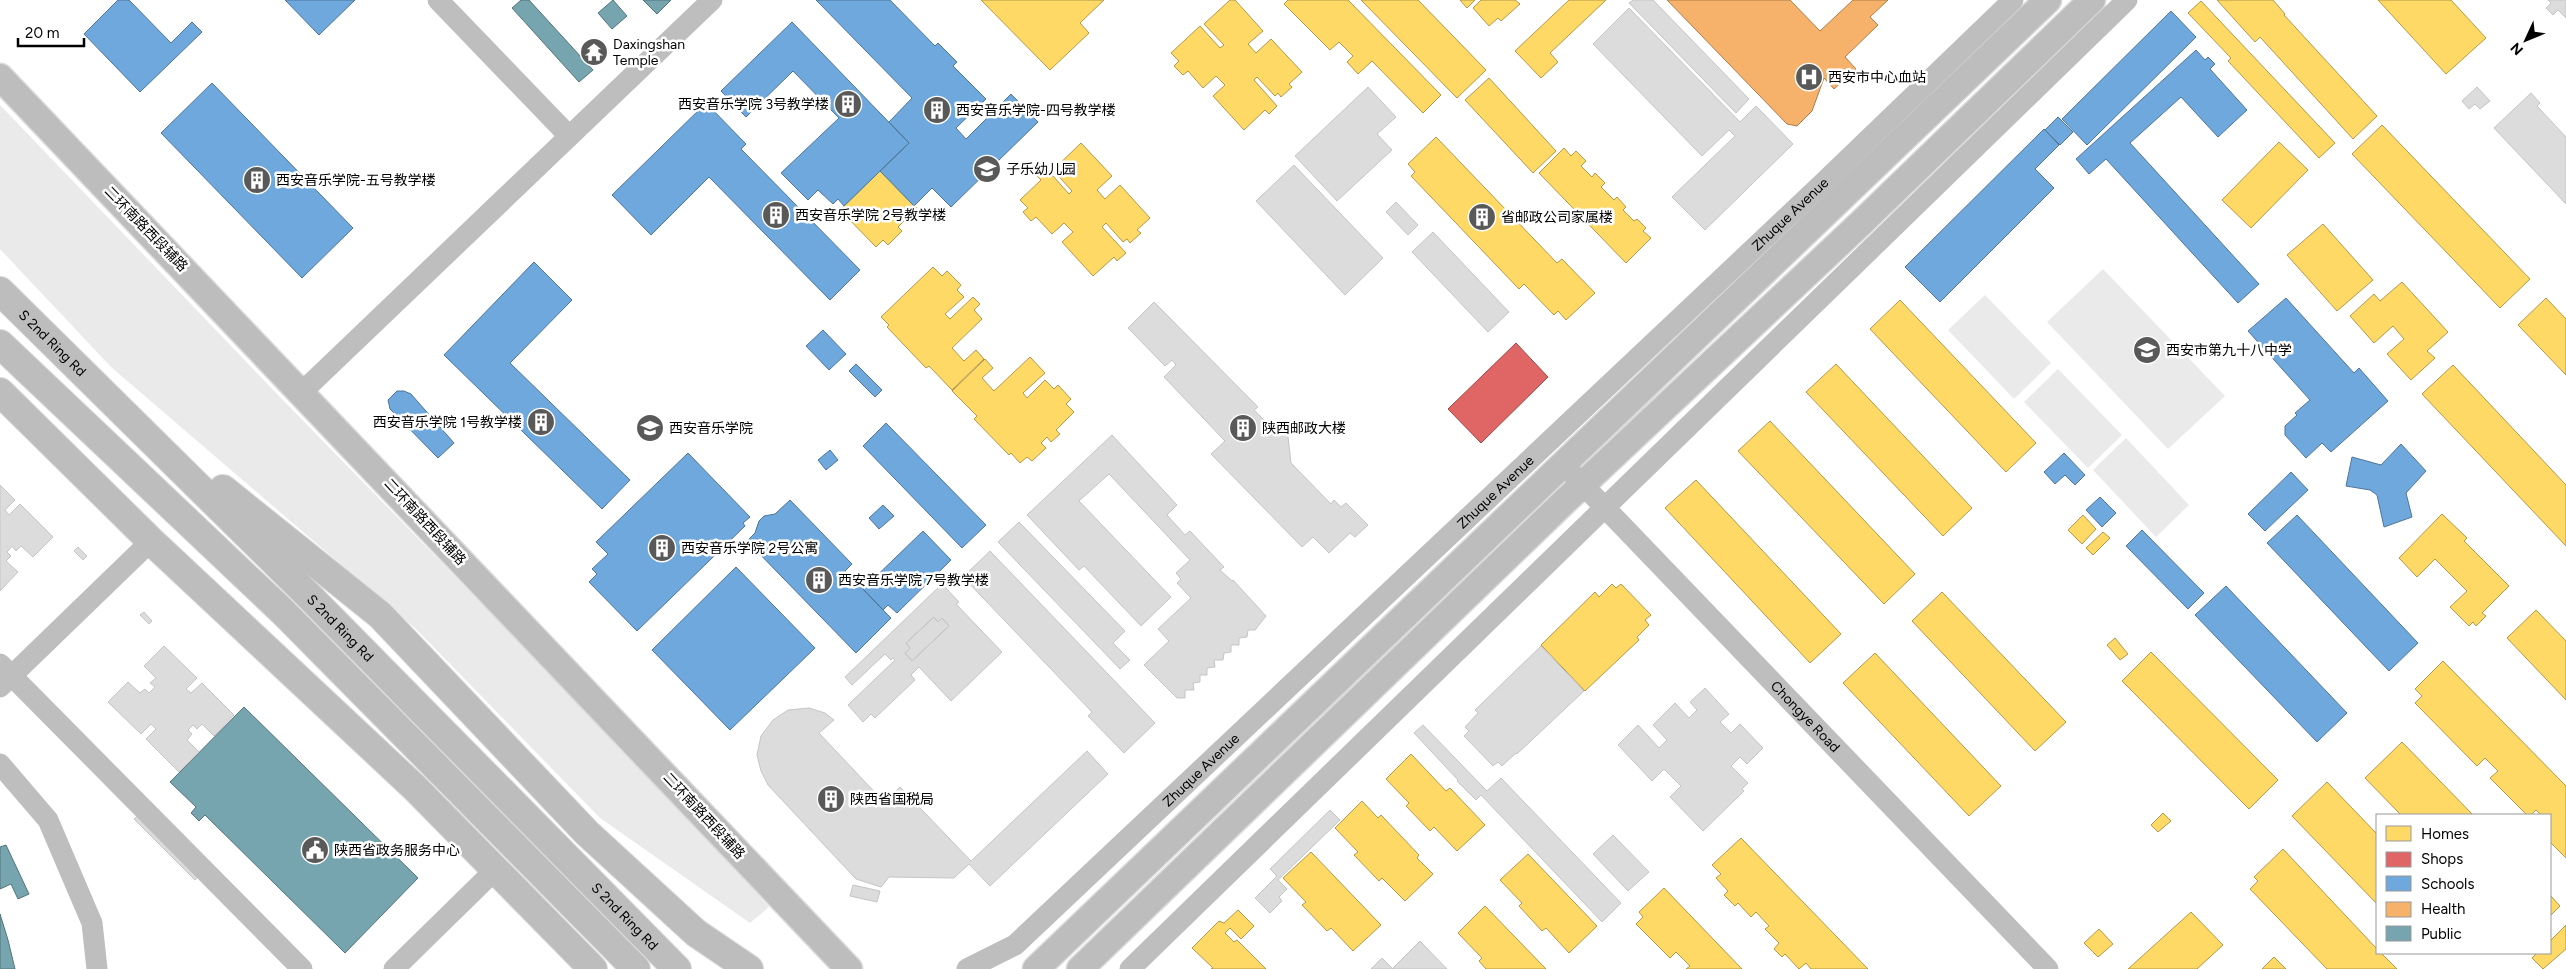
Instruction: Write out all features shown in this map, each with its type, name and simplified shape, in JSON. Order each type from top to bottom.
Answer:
[{"type":"highway","name":"S 2nd Ring Rd","points":[[0,291],[305,592],[678,969]]},
{"type":"highway","points":[[6,350],[283,612],[636,969]]},
{"type":"highway","points":[[6,350],[414,788],[593,969]]},
{"type":"highway","points":[[0,392],[151,541],[414,788]]},
{"type":"highway","points":[[112,400],[380,615],[587,833],[696,933],[749,969]]},
{"type":"main road","name":"Zhuque Avenue","points":[[1036,969],[2048,0]]},
{"type":"main road","points":[[1080,969],[1582,485],[1861,223],[2082,3]]},
{"type":"main road","name":"二环南路西段辅路","points":[[0,77],[302,392],[849,969]]},
{"type":"street","points":[[438,0],[569,136]]},
{"type":"street","points":[[302,392],[712,0]]},
{"type":"street","name":"Zhuque Avenue","points":[[967,969],[1015,945],[1802,204],[2013,0]]},
{"type":"street","points":[[1130,969],[1606,509],[1878,240],[2127,0]]},
{"type":"street","name":"Chongye Road","points":[[1562,464],[2048,969]]},
{"type":"street","points":[[151,541],[4,675],[302,969]]},
{"type":"street","points":[[0,764],[48,820],[92,923],[97,969]]},
{"type":"street","points":[[394,969],[495,870]]},
{"type":"shaded area","points":[[0,105],[278,395],[697,824],[769,907],[750,923],[600,818],[416,629],[111,367],[0,249]]},
{"type":"shaded area","points":[[2103,269],[2225,396],[2168,449],[2047,322]]},
{"type":"shaded area","points":[[1985,295],[2051,363],[2014,399],[1948,330]]},
{"type":"shaded area","points":[[2058,369],[2122,435],[2088,468],[2024,402]]},
{"type":"shaded area","points":[[2126,438],[2189,505],[2156,537],[2093,470]]},
{"type":"building: Homes","points":[[981,0],[1104,0],[1080,23],[1089,33],[1050,70]]},
{"type":"building: Homes","points":[[1230,0],[1235,0],[1263,31],[1248,44],[1256,53],[1271,39],[1302,72],[1289,84],[1292,87],[1281,97],[1278,93],[1275,96],[1257,77],[1254,80],[1277,106],[1269,114],[1265,110],[1244,130],[1213,96],[1225,85],[1216,76],[1203,88],[1188,71],[1183,75],[1174,66],[1179,61],[1171,53],[1200,26],[1220,48],[1224,45],[1204,24]]},
{"type":"building: Homes","points":[[1288,0],[1348,0],[1441,95],[1423,113],[1372,61],[1358,74],[1347,62],[1353,56],[1339,42],[1330,50],[1284,4]]},
{"type":"building: Homes","points":[[1361,0],[1418,0],[1486,70],[1457,98]]},
{"type":"building: Homes","points":[[1460,0],[1475,0],[1467,8]]},
{"type":"building: Homes","points":[[1481,0],[1515,0],[1520,4],[1501,21],[1498,18],[1489,26],[1473,8]]},
{"type":"building: Homes","points":[[1569,0],[1606,0],[1550,53],[1558,62],[1541,78],[1515,51]]},
{"type":"building: Homes","points":[[2217,0],[2273,0],[2284,15],[2377,116],[2353,139],[2260,37],[2255,42]]},
{"type":"building: Homes","points":[[2378,0],[2451,0],[2486,38],[2446,74]]},
{"type":"building: Homes","points":[[2201,1],[2335,143],[2319,158],[2228,61],[2231,58],[2188,13]]},
{"type":"building: Homes","points":[[1489,78],[1556,151],[1533,173],[1465,100]]},
{"type":"building: Homes","points":[[2382,125],[2530,279],[2500,308],[2352,154]]},
{"type":"building: Homes","name":"省邮政公司家属楼","points":[[1436,137],[1557,263],[1562,259],[1595,293],[1566,320],[1558,311],[1554,315],[1524,284],[1519,289],[1411,176],[1415,172],[1408,164]]},
{"type":"building: Homes","points":[[2279,142],[2308,170],[2251,228],[2222,200]]},
{"type":"building: Homes","points":[[1081,143],[1112,176],[1097,190],[1105,199],[1120,185],[1150,218],[1137,230],[1141,233],[1130,243],[1127,239],[1123,242],[1106,223],[1102,227],[1126,253],[1117,261],[1114,257],[1093,276],[1062,242],[1073,232],[1064,223],[1052,234],[1036,217],[1031,221],[1023,212],[1028,208],[1020,200],[1041,180],[1036,175],[1045,167],[1069,194],[1072,191],[1053,170]]},
{"type":"building: Homes","points":[[1564,148],[1571,156],[1576,151],[1586,161],[1581,166],[1592,177],[1595,173],[1605,183],[1601,187],[1614,200],[1617,197],[1626,207],[1623,210],[1634,221],[1637,219],[1646,228],[1643,231],[1651,238],[1626,263],[1539,173]]},
{"type":"building: Homes","points":[[880,171],[917,208],[898,227],[902,231],[888,245],[883,240],[876,247],[840,210]]},
{"type":"building: Homes","points":[[2323,224],[2373,280],[2337,311],[2287,255]]},
{"type":"building: Homes","points":[[933,267],[942,276],[947,271],[961,285],[957,290],[964,297],[945,314],[950,319],[973,297],[980,304],[974,310],[982,319],[952,348],[964,361],[976,350],[984,359],[952,390],[929,366],[926,368],[887,327],[889,325],[881,317]]},
{"type":"building: Homes","points":[[2402,282],[2448,332],[2427,351],[2435,358],[2411,380],[2387,354],[2404,339],[2393,326],[2374,343],[2350,316],[2374,294],[2380,301]]},
{"type":"building: Homes","points":[[2546,298],[2566,319],[2566,375],[2518,325]]},
{"type":"building: Homes","points":[[1900,300],[2036,443],[2006,472],[1870,329]]},
{"type":"building: Homes","points":[[1030,357],[1045,373],[1023,393],[1027,398],[1045,380],[1054,389],[1058,385],[1071,399],[1066,404],[1074,412],[1056,430],[1060,434],[1051,442],[1047,437],[1041,443],[1046,448],[1032,461],[1027,457],[1020,463],[1011,453],[1009,455],[974,419],[977,416],[952,391],[985,359],[993,368],[982,378],[994,391]]},
{"type":"building: Homes","points":[[1836,364],[1972,508],[1943,536],[1806,392]]},
{"type":"building: Homes","points":[[2453,365],[2566,485],[2566,546],[2422,394]]},
{"type":"building: Homes","points":[[1770,421],[1915,574],[1884,604],[1738,451]]},
{"type":"building: Homes","points":[[1696,480],[1841,634],[1810,663],[1665,508]]},
{"type":"building: Homes","points":[[2442,514],[2467,538],[2464,541],[2509,586],[2482,613],[2486,616],[2476,626],[2473,622],[2469,626],[2450,607],[2467,591],[2435,559],[2417,577],[2399,558]]},
{"type":"building: Homes","points":[[2083,515],[2096,529],[2082,544],[2068,530]]},
{"type":"building: Homes","points":[[2103,532],[2110,538],[2093,555],[2086,548]]},
{"type":"building: Homes","points":[[1612,584],[1616,588],[1621,584],[1651,615],[1645,620],[1649,625],[1637,637],[1639,640],[1585,691],[1541,645],[1595,592],[1599,597]]},
{"type":"building: Homes","points":[[1942,592],[2066,722],[2035,751],[1912,621]]},
{"type":"building: Homes","points":[[2536,610],[2566,641],[2566,700],[2507,638]]},
{"type":"building: Homes","points":[[2115,638],[2128,654],[2120,660],[2107,645]]},
{"type":"building: Homes","points":[[2151,652],[2278,780],[2249,809],[2122,681]]},
{"type":"building: Homes","points":[[1875,653],[2001,786],[1969,816],[1843,683]]},
{"type":"building: Homes","points":[[2443,661],[2566,786],[2566,858],[2551,843],[2551,814],[2540,814],[2536,810],[2532,814],[2526,814],[2490,778],[2498,771],[2485,758],[2477,766],[2415,703],[2422,696],[2415,689]]},
{"type":"building: Homes","points":[[2402,742],[2472,814],[2400,814],[2365,778]]},
{"type":"building: Homes","points":[[1411,754],[1446,791],[1450,788],[1485,825],[1457,851],[1434,827],[1430,831],[1406,806],[1409,803],[1386,779]]},
{"type":"building: Homes","points":[[2327,782],[2376,833],[2376,903],[2292,816]]},
{"type":"building: Homes","points":[[1362,801],[1378,818],[1381,815],[1419,855],[1417,858],[1433,874],[1405,901],[1382,878],[1379,881],[1354,855],[1358,852],[1335,828]]},
{"type":"building: Homes","points":[[2163,813],[2171,821],[2158,832],[2151,825]]},
{"type":"building: Homes","points":[[1741,838],[1868,969],[1811,969],[1806,963],[1799,969],[1785,954],[1782,957],[1774,949],[1779,943],[1765,929],[1769,926],[1756,912],[1751,917],[1738,903],[1735,906],[1724,895],[1728,891],[1716,878],[1721,874],[1712,865]]},
{"type":"building: Homes","points":[[2283,849],[2376,948],[2376,954],[2382,954],[2397,969],[2327,969],[2250,889],[2258,881],[2254,877]]},
{"type":"building: Homes","points":[[1311,852],[1381,925],[1353,951],[1331,928],[1327,931],[1302,905],[1306,902],[1283,878]]},
{"type":"building: Homes","points":[[1528,854],[1597,926],[1569,953],[1546,928],[1542,931],[1519,906],[1522,903],[1500,880]]},
{"type":"building: Homes","points":[[1664,888],[1742,969],[1686,969],[1690,966],[1676,952],[1670,958],[1636,924],[1643,917],[1639,912]]},
{"type":"building: Homes","points":[[2551,896],[2560,906],[2551,915]]},
{"type":"building: Homes","points":[[1485,906],[1546,969],[1486,969],[1479,961],[1482,958],[1458,933]]},
{"type":"building: Homes","points":[[1238,910],[1254,926],[1241,939],[1230,928],[1225,933],[1234,942],[1237,940],[1266,969],[1211,969],[1213,968],[1192,948],[1219,921],[1224,923]]},
{"type":"building: Homes","points":[[2191,912],[2223,945],[2197,969],[2128,969]]},
{"type":"building: Homes","points":[[2566,925],[2566,949],[2543,969],[2532,958],[2536,954],[2551,954],[2551,940]]},
{"type":"building: Homes","points":[[2099,929],[2113,944],[2098,957],[2084,943]]},
{"type":"building: Homes","points":[[2274,957],[2286,969],[2262,969]]},
{"type":"building: Shops","points":[[1516,343],[1548,377],[1481,443],[1448,409]]},
{"type":"building: Schools","points":[[118,0],[129,0],[171,43],[192,22],[202,32],[140,92],[84,34]]},
{"type":"building: Schools","points":[[285,0],[355,0],[319,35]]},
{"type":"building: Schools","name":"西安音乐学院-四号教学楼","points":[[816,0],[890,0],[935,46],[938,43],[957,62],[953,66],[986,99],[956,128],[966,139],[1011,94],[1038,122],[951,207],[932,188],[914,206],[880,171],[909,143],[889,122],[912,98]]},
{"type":"building: Schools","points":[[2171,11],[2196,37],[2087,145],[2062,119]]},
{"type":"building: Schools","name":"西安音乐学院 3号教学楼","points":[[792,22],[909,143],[844,206],[838,199],[833,204],[818,190],[808,200],[781,173],[839,118],[793,71],[746,117],[721,91]]},
{"type":"building: Schools","points":[[2196,50],[2205,60],[2208,57],[2215,64],[2210,69],[2247,110],[2218,137],[2181,97],[2130,143],[2259,284],[2238,303],[2106,159],[2089,174],[2076,159]]},
{"type":"building: Schools","name":"西安音乐学院-五号教学楼","points":[[212,83],[353,228],[302,278],[161,133]]},
{"type":"building: Schools","name":"西安音乐学院 2号教学楼","points":[[706,103],[746,144],[741,149],[860,270],[830,300],[709,177],[651,235],[612,195]]},
{"type":"building: Schools","points":[[2058,117],[2073,132],[2060,145],[2045,130]]},
{"type":"building: Schools","points":[[2044,129],[2059,145],[2035,169],[2054,188],[1940,302],[1905,267]]},
{"type":"building: Schools","name":"西安音乐学院 1号教学楼","points":[[534,262],[572,300],[510,363],[630,480],[602,509],[444,355]]},
{"type":"building: Schools","points":[[2286,298],[2354,373],[2359,368],[2388,401],[2331,452],[2322,443],[2306,458],[2285,435],[2285,426],[2297,415],[2295,413],[2310,400],[2248,331]]},
{"type":"building: Schools","points":[[823,330],[846,354],[829,370],[806,346]]},
{"type":"building: Schools","points":[[856,364],[882,390],[875,397],[849,371]]},
{"type":"building: Schools","points":[[397,391],[411,394],[454,443],[438,458],[390,409],[388,400]]},
{"type":"building: Schools","points":[[886,423],[986,525],[962,548],[863,446]]},
{"type":"building: Schools","points":[[2401,444],[2426,471],[2406,493],[2412,517],[2384,527],[2377,495],[2370,490],[2346,486],[2352,457],[2381,465]]},
{"type":"building: Schools","points":[[830,450],[838,460],[826,470],[818,460]]},
{"type":"building: Schools","name":"西安音乐学院 2号公寓","points":[[688,453],[750,517],[743,523],[745,526],[637,631],[589,582],[597,574],[592,569],[608,554],[596,542]]},
{"type":"building: Schools","points":[[2064,453],[2085,475],[2075,485],[2065,475],[2055,484],[2044,472]]},
{"type":"building: Schools","points":[[2291,472],[2308,490],[2265,531],[2248,514]]},
{"type":"building: Schools","points":[[2100,497],[2116,513],[2102,527],[2086,510]]},
{"type":"building: Schools","name":"西安音乐学院 7号教学楼","points":[[790,500],[852,564],[845,571],[891,618],[856,653],[747,541],[755,533],[759,521],[764,516],[775,514]]},
{"type":"building: Schools","points":[[883,505],[894,516],[879,529],[869,518]]},
{"type":"building: Schools","points":[[2297,515],[2418,643],[2389,671],[2267,543]]},
{"type":"building: Schools","points":[[2142,530],[2204,593],[2188,609],[2126,546]]},
{"type":"building: Schools","points":[[923,531],[951,560],[897,613],[888,605],[883,610],[863,589]]},
{"type":"building: Schools","points":[[736,567],[815,648],[730,730],[652,650]]},
{"type":"building: Schools","points":[[2226,586],[2347,713],[2317,742],[2195,615]]},
{"type":"building: Health","name":"西安市中心血站","points":[[1667,0],[1790,0],[1820,31],[1853,0],[1888,0],[1870,17],[1878,25],[1845,57],[1856,69],[1834,89],[1824,78],[1812,111],[1797,126],[1787,124]]},
{"type":"building: Public","points":[[521,0],[529,0],[593,70],[579,82],[512,8]]},
{"type":"building: Public","points":[[613,0],[627,16],[612,29],[598,13]]},
{"type":"building: Public","points":[[643,0],[671,0],[657,14]]},
{"type":"building: Public","name":"陕西省政务服务中心","points":[[244,707],[418,878],[345,953],[205,815],[199,821],[191,813],[196,807],[170,782]]},
{"type":"building: Public","points":[[6,845],[29,894],[18,899],[11,884],[0,889],[0,847]]},
{"type":"building: Public","points":[[0,914],[8,940],[15,969],[0,969]]},
{"type":"building: Other","points":[[1633,0],[1653,0],[1749,99],[1736,113],[1629,3]]},
{"type":"building: Other","points":[[2548,0],[2566,0],[2566,18],[2558,10],[2553,15],[2546,8],[2551,3]]},
{"type":"building: Other","points":[[1629,8],[1740,122],[1756,106],[1793,144],[1705,230],[1672,197],[1735,136],[1729,130],[1702,156],[1593,44]]},
{"type":"building: Other","points":[[1368,87],[1396,117],[1377,134],[1392,150],[1337,201],[1295,156]]},
{"type":"building: Other","points":[[2477,87],[2490,101],[2480,109],[2475,104],[2469,109],[2462,101]]},
{"type":"building: Other","points":[[2531,93],[2540,103],[2537,106],[2566,137],[2566,204],[2494,128]]},
{"type":"building: Other","points":[[1294,165],[1383,258],[1345,295],[1256,201]]},
{"type":"building: Other","points":[[1396,202],[1418,225],[1408,235],[1386,212]]},
{"type":"building: Other","points":[[1433,232],[1509,312],[1488,332],[1412,252]]},
{"type":"building: Other","name":"陕西邮政大楼","points":[[1154,302],[1258,407],[1254,410],[1273,429],[1280,421],[1287,428],[1291,463],[1331,504],[1334,500],[1341,507],[1346,503],[1368,525],[1355,537],[1350,533],[1329,553],[1313,537],[1302,547],[1211,454],[1225,441],[1164,377],[1176,365],[1172,360],[1165,366],[1128,328]]},
{"type":"building: Other","points":[[1112,435],[1177,505],[1167,515],[1185,535],[1190,531],[1224,567],[1220,570],[1233,580],[1266,616],[1255,630],[1248,630],[1247,637],[1239,638],[1239,645],[1231,645],[1231,652],[1224,653],[1223,660],[1214,660],[1215,667],[1207,668],[1207,675],[1200,675],[1200,682],[1193,683],[1194,690],[1185,690],[1185,698],[1177,698],[1144,665],[1169,641],[1158,629],[1191,598],[1177,583],[1181,579],[1176,573],[1190,560],[1109,474],[1079,501],[1171,597],[1141,626],[1084,566],[1079,570],[1027,515]]},
{"type":"building: Other","points":[[0,485],[15,500],[5,510],[9,515],[20,504],[53,537],[33,557],[21,546],[16,551],[12,546],[7,552],[11,556],[6,561],[18,572],[0,591]]},
{"type":"building: Other","points":[[1019,522],[1125,631],[1113,643],[1130,660],[1120,669],[998,542]]},
{"type":"building: Other","points":[[78,547],[87,556],[83,560],[74,551]]},
{"type":"building: Other","points":[[990,551],[1155,723],[1124,753],[1088,716],[1092,712],[963,577]]},
{"type":"building: Other","points":[[942,584],[959,602],[956,604],[1002,652],[951,701],[919,667],[911,675],[915,680],[875,718],[871,714],[863,722],[848,705],[895,660],[893,658],[891,660],[885,654],[852,685],[845,677]],"holes":[[[934,617],[938,622],[942,618],[949,626],[912,661],[905,653],[910,648],[906,643]]]},
{"type":"building: Other","points":[[144,612],[152,621],[149,624],[140,615]]},
{"type":"building: Other","points":[[934,617],[938,622],[942,618],[949,626],[912,661],[905,653],[910,648],[906,643]]},
{"type":"building: Other","points":[[164,646],[197,678],[186,689],[191,693],[202,683],[234,715],[214,736],[202,724],[197,729],[193,725],[188,730],[192,734],[187,740],[199,752],[179,772],[146,739],[156,729],[151,724],[141,734],[108,702],[128,682],[140,693],[145,689],[149,693],[155,687],[150,683],[156,678],[144,666]]},
{"type":"building: Other","points":[[1541,646],[1584,691],[1517,754],[1502,766],[1498,762],[1493,766],[1464,736],[1469,731],[1465,727],[1478,713],[1475,710]]},
{"type":"building: Other","points":[[1705,688],[1729,714],[1720,722],[1731,733],[1740,724],[1763,748],[1747,764],[1740,757],[1731,766],[1748,783],[1742,789],[1744,791],[1703,831],[1670,797],[1681,786],[1664,769],[1652,781],[1618,745],[1638,725],[1659,748],[1667,740],[1653,725],[1675,703],[1689,718],[1697,710],[1690,702]]},
{"type":"building: Other","name":"陕西省国税局","points":[[809,708],[825,713],[834,720],[819,733],[884,802],[900,787],[971,861],[1087,751],[1108,774],[990,886],[969,864],[954,878],[889,877],[881,887],[856,879],[768,785],[761,771],[757,755],[761,736],[773,720],[788,710]]},
{"type":"building: Other","points":[[1423,725],[1487,791],[1501,778],[1621,903],[1602,922],[1481,795],[1476,800],[1457,781],[1414,733]]},
{"type":"building: Other","points":[[1330,810],[1340,820],[1278,880],[1287,889],[1279,897],[1282,901],[1270,913],[1255,898],[1277,876],[1270,869]]},
{"type":"building: Other","points":[[139,814],[200,875],[195,880],[134,819]]},
{"type":"building: Other","points":[[1613,835],[1649,872],[1628,891],[1593,854]]},
{"type":"building: Other","points":[[853,885],[880,891],[877,902],[850,896]]},
{"type":"building: Other","points":[[1420,941],[1447,969],[1393,969],[1393,968]]},
{"type":"building: Other","points":[[1382,958],[1393,969],[1371,969]]},
{"type":"place","name":"Daxingshan Temple","points":[[594,52]]},
{"type":"place","name":"西安市中心血站","points":[[1809,77]]},
{"type":"place","name":"西安音乐学院 3号教学楼","points":[[848,104]]},
{"type":"place","name":"西安音乐学院-四号教学楼","points":[[937,110]]},
{"type":"place","name":"子乐幼儿园","points":[[987,169]]},
{"type":"place","name":"西安音乐学院-五号教学楼","points":[[257,180]]},
{"type":"place","name":"西安音乐学院 2号教学楼","points":[[776,215]]},
{"type":"place","name":"省邮政公司家属楼","points":[[1482,217]]},
{"type":"place","name":"西安市第九十八中学","points":[[2147,350]]},
{"type":"place","name":"西安音乐学院 1号教学楼","points":[[541,422]]},
{"type":"place","name":"西安音乐学院","points":[[650,428]]},
{"type":"place","name":"陕西邮政大楼","points":[[1243,428]]},
{"type":"place","name":"西安音乐学院 2号公寓","points":[[662,548]]},
{"type":"place","name":"西安音乐学院 7号教学楼","points":[[819,580]]},
{"type":"place","name":"陕西省国税局","points":[[831,799]]},
{"type":"place","name":"陕西省政务服务中心","points":[[315,850]]}]
